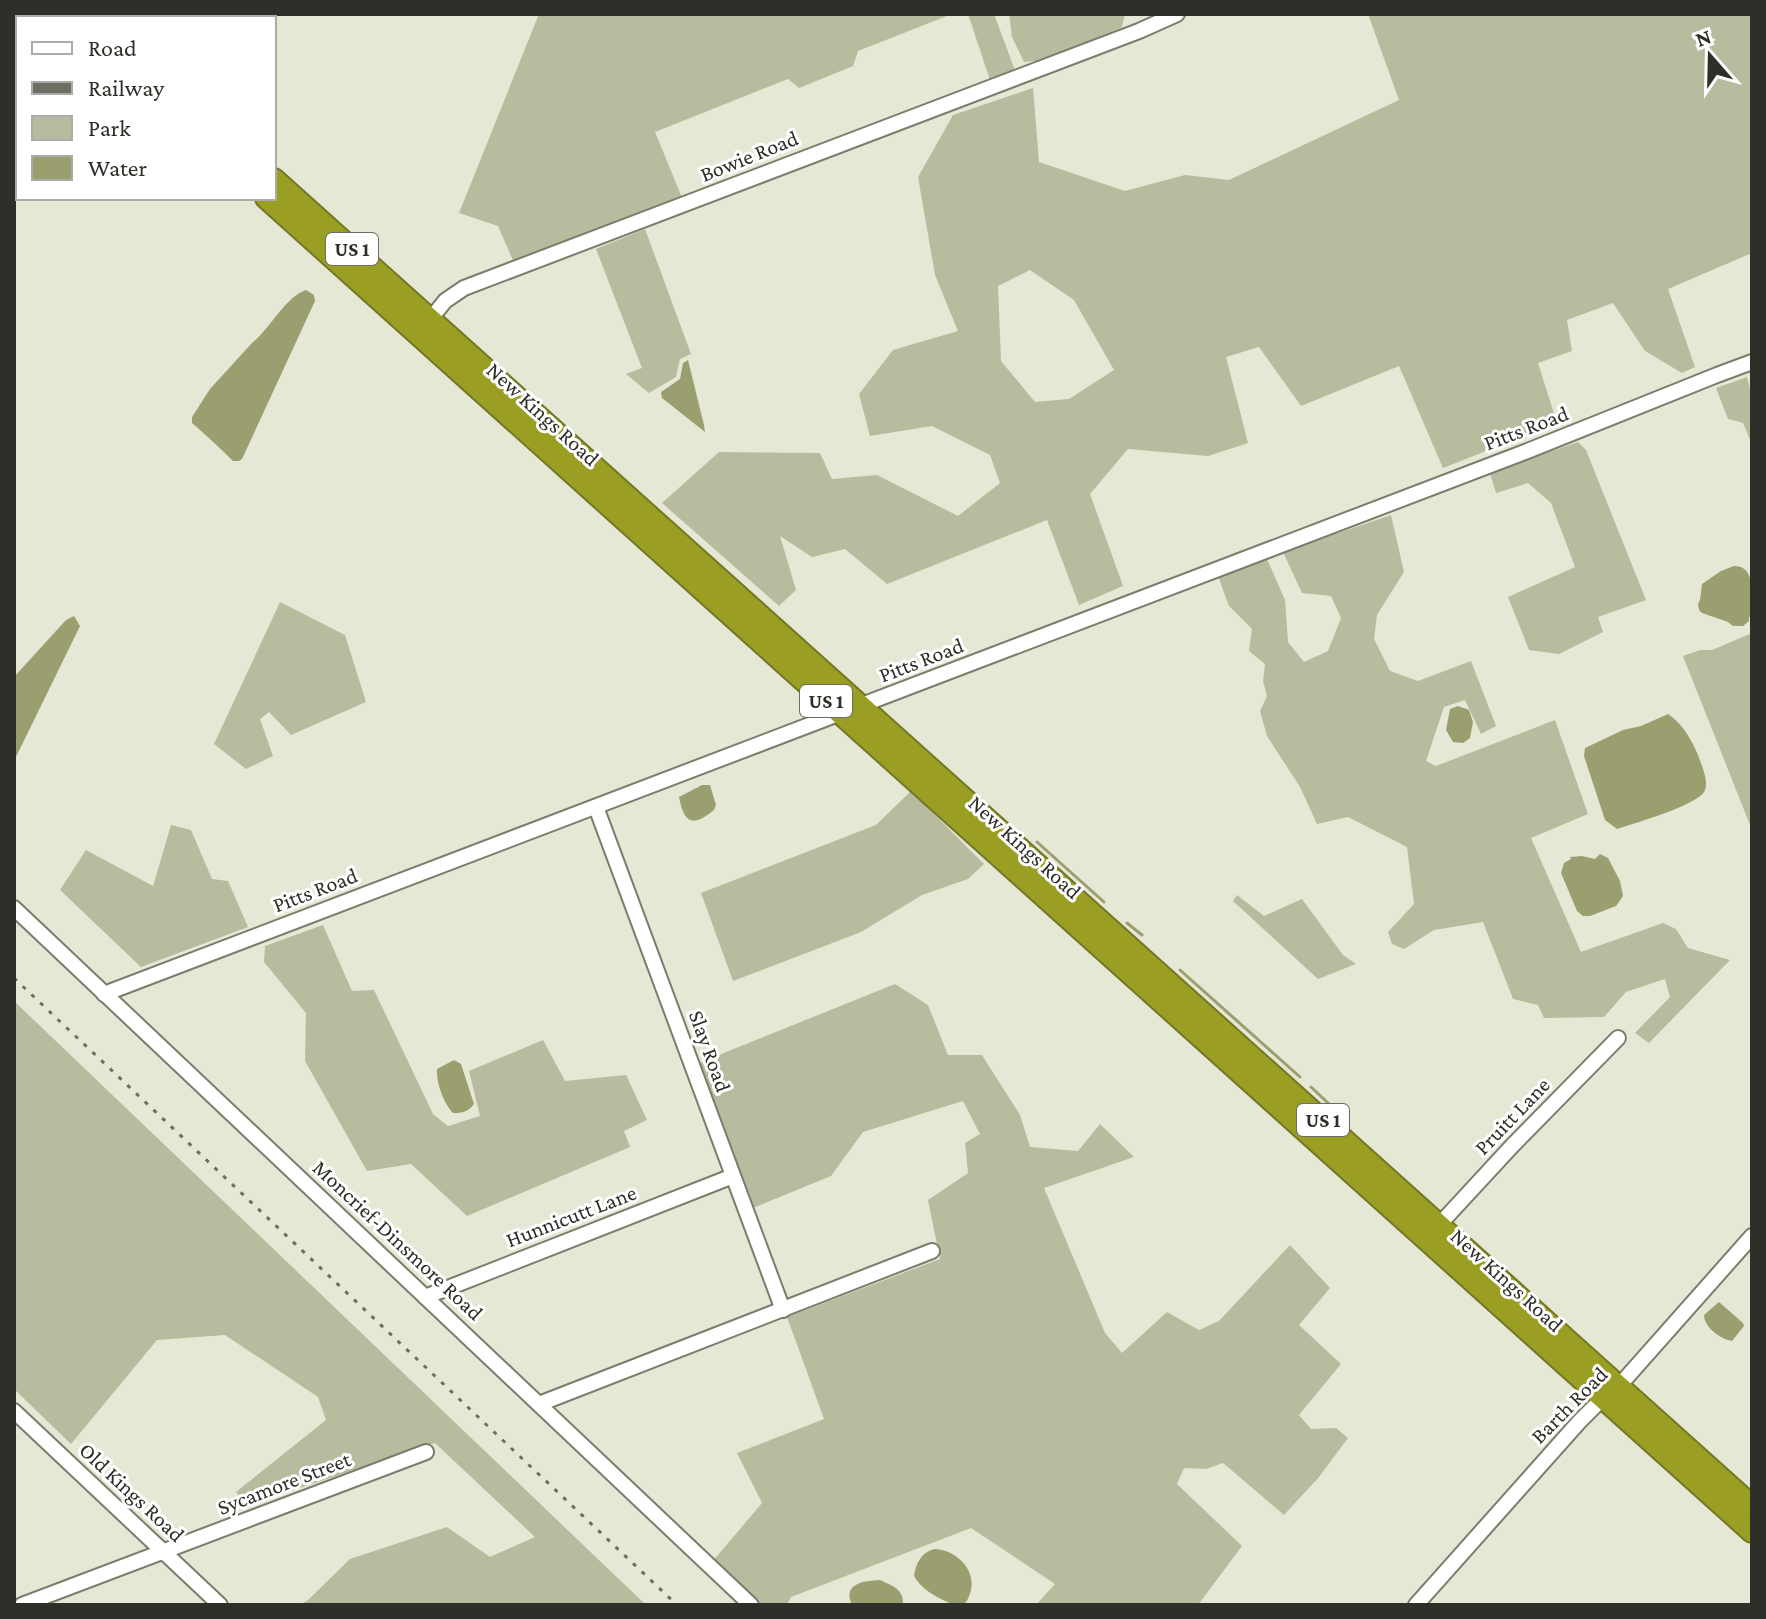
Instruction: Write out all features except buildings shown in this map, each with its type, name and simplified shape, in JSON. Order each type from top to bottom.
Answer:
[{"type":"highway","name":"New Kings Road","points":[[276,181],[368,276],[634,515],[862,706],[1104,937]]},
{"type":"highway","name":"New Kings Road","points":[[269,200],[368,276]]},
{"type":"highway","name":"New Kings Road","points":[[634,515],[841,714],[1104,937],[1611,1392],[1752,1506]]},
{"type":"highway","name":"New Kings Road","points":[[1357,1164],[1439,1225],[1752,1532]]},
{"type":"street","name":"Bowie Road","points":[[424,327],[445,301],[464,288],[1177,14]]},
{"type":"street","name":"Pitts Road","points":[[104,994],[1525,452],[1752,362]]},
{"type":"street","name":"Slay Road","points":[[596,807],[783,1310]]},
{"type":"street","name":"Moncrief-Dinsmore Road","points":[[14,908],[751,1605]]},
{"type":"street","name":"Pruitt Lane","points":[[1439,1225],[1618,1038]]},
{"type":"street","name":"Hunnicutt Lane","points":[[425,1297],[733,1176]]},
{"type":"street","name":"Barth Road","points":[[1416,1605],[1560,1443],[1611,1392],[1752,1236]]},
{"type":"street","points":[[539,1404],[932,1251]]},
{"type":"street","name":"Old Kings Road","points":[[14,1411],[220,1605]]},
{"type":"street","name":"Sycamore Street","points":[[22,1605],[41,1602],[162,1551],[426,1452]]},
{"type":"green space","points":[[539,14],[952,14],[858,51],[853,66],[799,88],[788,79],[655,132],[683,200],[515,265],[498,226],[459,213]]},
{"type":"green space","points":[[968,14],[994,14],[1016,73],[991,83]]},
{"type":"green space","points":[[1009,14],[1125,14],[1122,27],[1045,60],[1024,62],[1012,37]]},
{"type":"green space","points":[[1368,14],[1752,14],[1752,253],[1668,289],[1695,367],[1682,373],[1645,351],[1613,303],[1567,320],[1572,351],[1538,363],[1557,423],[1443,468],[1399,366],[1301,406],[1259,347],[1226,357],[1248,443],[1208,456],[1128,449],[1090,494],[1123,586],[1079,605],[1047,520],[887,584],[845,549],[812,557],[780,536],[796,590],[779,606],[662,503],[719,452],[820,453],[832,479],[877,475],[958,516],[1000,483],[990,455],[932,426],[870,436],[859,394],[893,350],[958,331],[935,275],[918,177],[953,115],[1033,88],[1039,162],[1125,191],[1185,175],[1229,180],[1399,100]],"holes":[[[1030,270],[1074,300],[1114,370],[1069,399],[1035,402],[1001,361],[998,286]]]},
{"type":"green space","points":[[645,229],[691,354],[680,359],[676,377],[649,393],[626,374],[642,368],[596,249]]},
{"type":"green space","points":[[1747,377],[1752,397],[1752,444],[1743,423],[1728,419],[1716,388]]},
{"type":"green space","points":[[1578,442],[1586,450],[1646,600],[1598,617],[1603,632],[1559,654],[1529,650],[1508,597],[1575,567],[1551,503],[1528,483],[1496,493],[1490,473]]},
{"type":"green space","points":[[1391,515],[1404,572],[1377,615],[1374,639],[1390,671],[1418,681],[1471,661],[1496,726],[1481,734],[1465,700],[1444,707],[1426,761],[1436,766],[1555,720],[1588,814],[1531,838],[1581,952],[1663,923],[1676,929],[1688,948],[1730,960],[1649,1043],[1635,1033],[1670,997],[1665,979],[1626,992],[1604,1017],[1544,1018],[1538,1005],[1513,999],[1483,922],[1434,930],[1404,949],[1392,944],[1388,932],[1414,904],[1407,847],[1348,817],[1317,824],[1300,787],[1267,736],[1260,711],[1267,696],[1263,681],[1265,664],[1249,651],[1252,629],[1229,606],[1218,576],[1267,559],[1285,600],[1288,642],[1304,662],[1328,651],[1341,618],[1331,596],[1302,593],[1283,552]]},
{"type":"green space","points":[[280,602],[345,635],[366,702],[291,735],[269,712],[260,719],[273,756],[246,769],[214,744]]},
{"type":"green space","points":[[1752,633],[1752,830],[1683,656],[1700,650],[1712,650]]},
{"type":"green space","points":[[911,791],[984,864],[968,879],[922,895],[861,932],[733,981],[701,893],[876,825]]},
{"type":"green space","points":[[171,825],[191,830],[212,879],[228,881],[248,927],[141,967],[60,890],[86,850],[153,886]]},
{"type":"green space","points":[[1237,895],[1264,916],[1302,899],[1343,955],[1356,964],[1318,979],[1233,901]]},
{"type":"green space","points":[[323,925],[352,991],[374,990],[433,1114],[448,1126],[480,1116],[469,1071],[543,1040],[565,1081],[626,1075],[647,1120],[624,1131],[630,1147],[467,1216],[411,1164],[367,1171],[305,1061],[306,1013],[264,962],[265,946]]},
{"type":"green space","points":[[895,984],[928,1005],[948,1055],[982,1055],[1020,1115],[1030,1147],[1078,1151],[1100,1124],[1134,1157],[1044,1188],[1105,1333],[1122,1353],[1167,1312],[1199,1330],[1219,1321],[1290,1245],[1330,1288],[1299,1325],[1341,1364],[1299,1415],[1311,1429],[1336,1428],[1348,1438],[1319,1477],[1284,1515],[1223,1463],[1206,1469],[1184,1468],[1177,1484],[1242,1546],[1198,1605],[1036,1605],[1055,1584],[971,1528],[791,1597],[787,1605],[757,1605],[712,1562],[762,1503],[737,1453],[824,1419],[787,1317],[940,1259],[928,1200],[968,1173],[965,1143],[980,1134],[963,1101],[863,1132],[831,1176],[753,1208],[699,1063]]},
{"type":"green space","points":[[14,1001],[646,1605],[298,1605],[307,1601],[350,1559],[447,1527],[490,1557],[535,1537],[435,1443],[246,1506],[236,1492],[326,1420],[318,1397],[225,1335],[157,1340],[71,1444],[14,1389]]},
{"type":"water","points":[[306,290],[314,295],[315,301],[242,459],[233,461],[192,423],[192,417],[210,389],[284,306]]},
{"type":"water","points":[[688,360],[705,432],[662,398],[661,392],[680,379],[683,363]]},
{"type":"water","points":[[1734,566],[1747,571],[1752,585],[1752,616],[1743,626],[1733,626],[1702,613],[1698,604],[1702,584]]},
{"type":"water","points":[[74,616],[80,626],[14,761],[14,677],[66,620]]},
{"type":"water","points":[[1458,706],[1469,710],[1473,722],[1470,738],[1463,743],[1453,742],[1446,730],[1450,709]]},
{"type":"water","points":[[1668,714],[1682,727],[1695,749],[1706,778],[1706,788],[1689,803],[1617,829],[1605,820],[1584,756],[1585,748]]},
{"type":"water","points":[[702,785],[710,785],[716,805],[706,816],[690,820],[683,813],[679,797]]},
{"type":"water","points":[[1600,854],[1608,858],[1620,881],[1623,896],[1616,906],[1583,916],[1577,911],[1561,873],[1570,857],[1595,859]]},
{"type":"water","points":[[454,1060],[461,1064],[474,1104],[460,1113],[453,1113],[447,1104],[437,1075],[437,1069]]},
{"type":"water","points":[[1719,1302],[1744,1326],[1732,1341],[1714,1332],[1705,1319],[1704,1315]]},
{"type":"water","points":[[934,1549],[956,1556],[967,1568],[972,1582],[968,1599],[963,1604],[954,1605],[934,1595],[914,1576],[920,1559]]},
{"type":"water","points":[[880,1580],[900,1592],[903,1605],[852,1605],[852,1588]]},
{"type":"waterway","points":[[1037,842],[1104,902]]},
{"type":"waterway","points":[[1127,923],[1142,935]]},
{"type":"waterway","points":[[1180,970],[1300,1077]]},
{"type":"waterway","points":[[1311,1087],[1344,1118]]},
{"type":"railway","points":[[14,978],[677,1605]]}]
